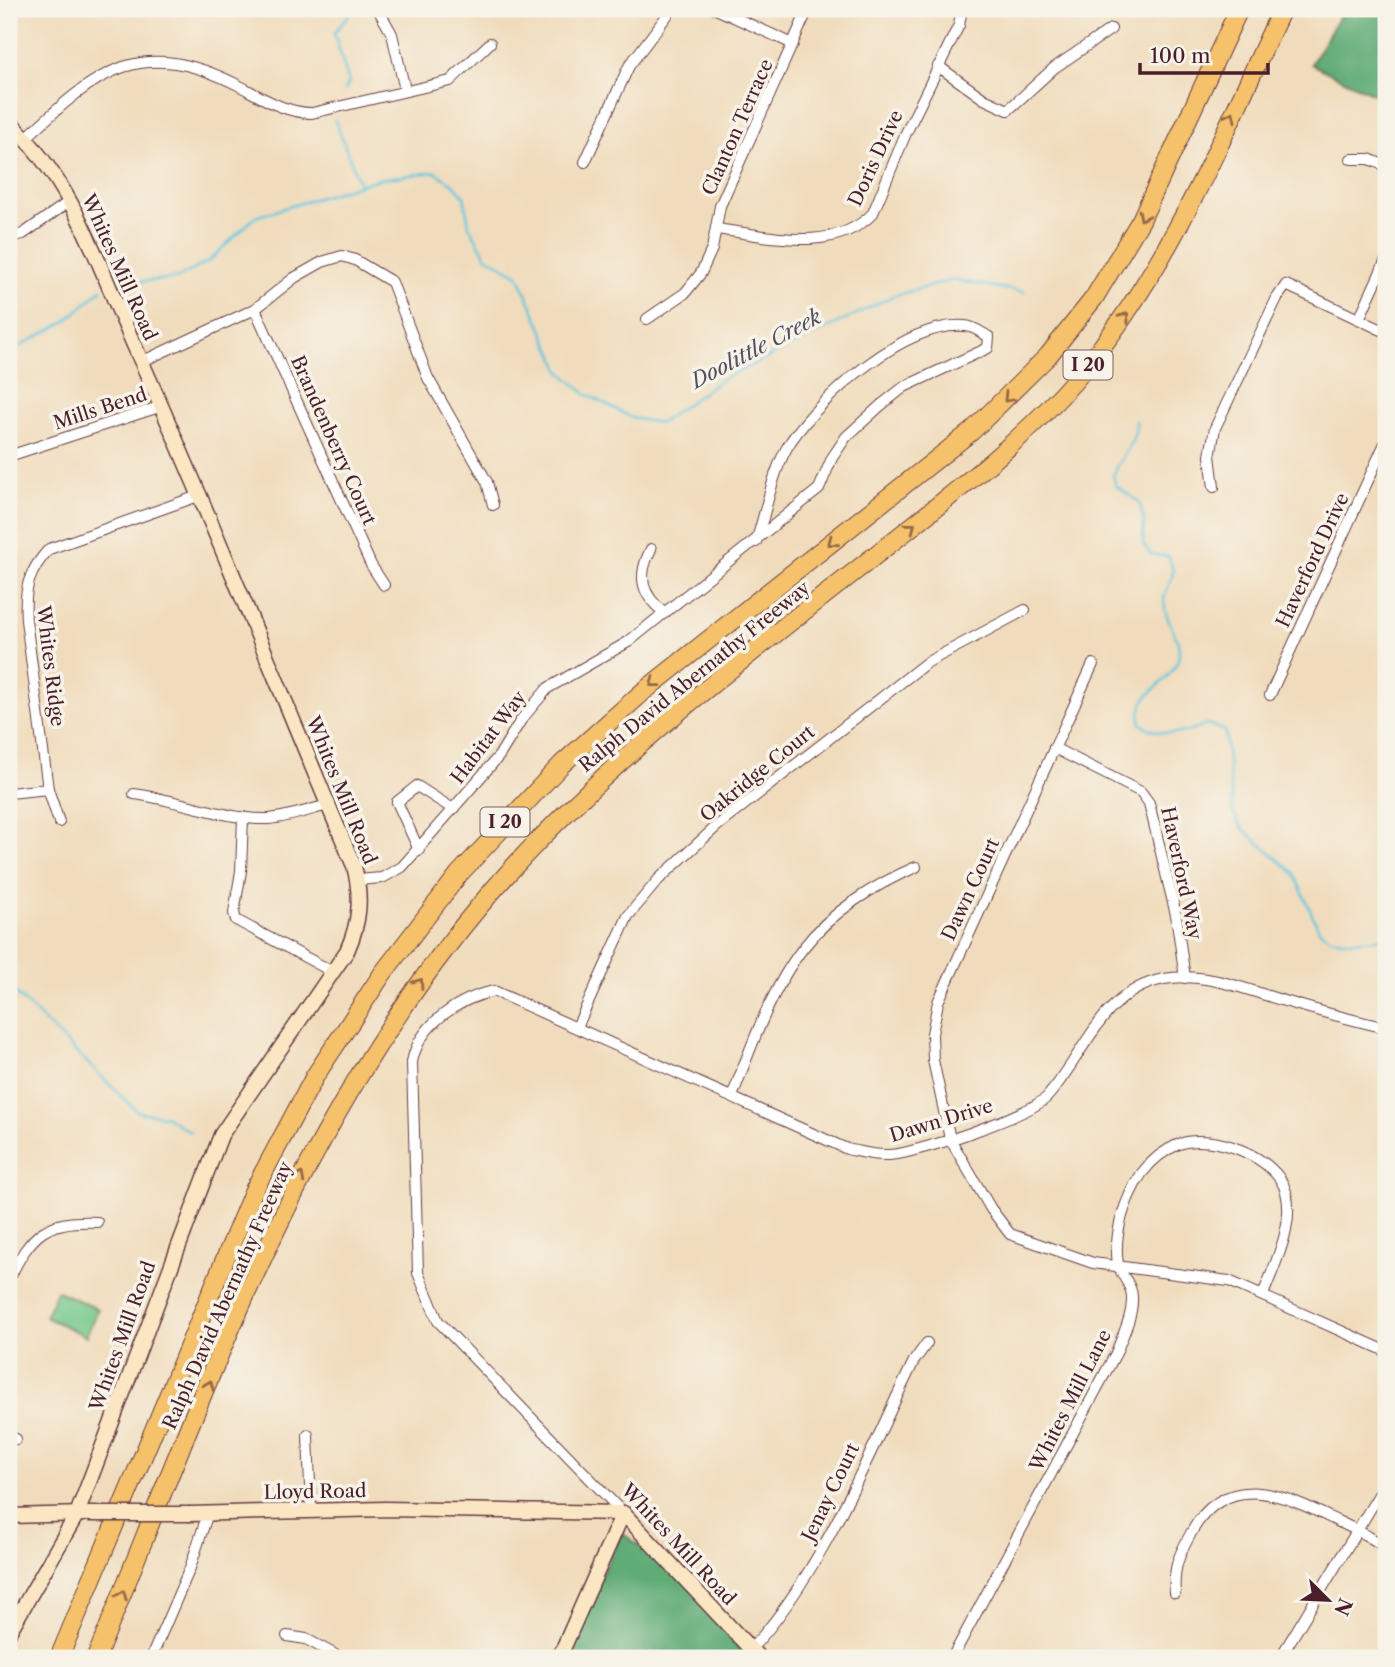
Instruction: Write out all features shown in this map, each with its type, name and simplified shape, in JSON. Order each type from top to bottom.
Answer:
[{"type":"highway","name":"Ralph David Abernathy Freeway","points":[[59,1658],[159,1410],[253,1192],[315,1076],[383,973],[459,874],[562,764],[644,691],[972,431],[1048,356],[1094,298],[1141,220],[1240,9]]},
{"type":"highway","name":"Ralph David Abernathy Freeway","points":[[96,1658],[279,1219],[349,1087],[405,1003],[507,873],[591,787],[702,692],[979,473],[1017,440],[1071,385],[1119,325],[1162,258],[1282,9]]},
{"type":"street","points":[[378,9],[396,47],[405,90]]},
{"type":"street","points":[[585,162],[629,66],[672,9]]},
{"type":"street","points":[[716,9],[793,44]]},
{"type":"street","name":"Clanton Terrace","points":[[647,319],[685,293],[701,273],[712,249],[724,196],[807,9]]},
{"type":"street","name":"Doris Drive","points":[[716,229],[806,239],[832,237],[864,222],[873,213],[959,24],[962,9]]},
{"type":"street","points":[[938,66],[984,99],[1008,110],[1054,68],[1111,29]]},
{"type":"street","points":[[26,138],[111,69],[141,61],[180,62],[204,69],[299,113],[348,106],[450,81],[490,43]]},
{"type":"street","name":"Whites Mill Road","points":[[9,121],[26,138],[71,201],[96,250],[141,362],[201,495],[328,805],[358,880],[360,904],[347,951],[220,1135],[82,1514],[9,1632]]},
{"type":"street","points":[[1351,159],[1370,159],[1386,166]]},
{"type":"street","points":[[9,237],[23,234],[71,201]]},
{"type":"street","points":[[141,362],[255,309],[294,278],[342,256],[374,268],[392,282],[428,378],[487,482],[493,505]]},
{"type":"street","points":[[1359,319],[1386,260]]},
{"type":"street","points":[[1214,487],[1210,456],[1214,428],[1277,298],[1286,285],[1386,332]]},
{"type":"street","name":"Brandenberry Court","points":[[255,309],[371,565],[384,585]]},
{"type":"street","name":"Habitat Way","points":[[358,880],[382,878],[392,873],[419,849],[499,756],[520,720],[548,688],[628,642],[756,542],[819,489],[832,458],[846,437],[880,406],[904,387],[988,348],[989,337],[967,326],[940,328],[907,341],[843,384],[817,409],[790,443],[773,480],[771,499],[756,542]]},
{"type":"street","name":"Mills Bend","points":[[9,456],[162,406]]},
{"type":"street","name":"Haverford Drive","points":[[1270,695],[1386,441]]},
{"type":"street","name":"Whites Ridge","points":[[59,822],[48,789],[26,620],[24,594],[33,566],[48,549],[201,495]]},
{"type":"street","points":[[651,549],[643,563],[642,582],[645,595],[665,613]]},
{"type":"street","name":"Oakridge Court","points":[[577,1027],[628,916],[659,879],[717,826],[926,663],[1025,610]]},
{"type":"street","name":"Dawn Court","points":[[1093,664],[938,1002],[932,1034],[933,1060],[950,1139],[991,1209],[1010,1234],[1093,1263],[1118,1267]]},
{"type":"street","name":"Haverford Way","points":[[1054,748],[1141,792],[1149,803],[1176,915],[1185,978]]},
{"type":"street","points":[[419,849],[397,802],[417,786],[453,810]]},
{"type":"street","points":[[9,793],[48,789]]},
{"type":"street","points":[[134,794],[169,798],[243,817],[268,819],[328,805]]},
{"type":"street","points":[[243,817],[241,871],[234,913],[236,920],[333,972]]},
{"type":"street","points":[[732,1097],[784,978],[804,947],[820,930],[884,881],[916,867]]},
{"type":"street","name":"Dawn Drive","points":[[475,997],[494,991],[847,1149],[873,1155],[891,1155],[950,1139],[1031,1110],[1046,1098],[1095,1026],[1116,1003],[1140,988],[1163,979],[1207,979],[1386,1028]]},
{"type":"street","name":"Whites Mill Road","points":[[475,997],[444,1013],[413,1056],[418,1273],[438,1321],[755,1654]]},
{"type":"street","name":"Whites Mill Lane","points":[[952,1658],[1116,1353],[1129,1318],[1132,1296],[1129,1282],[1118,1267],[1119,1227],[1126,1204],[1143,1172],[1161,1154],[1180,1144],[1208,1142],[1268,1163],[1278,1173],[1286,1192],[1288,1207],[1283,1237],[1263,1295]]},
{"type":"street","points":[[9,1279],[22,1253],[45,1227],[75,1221],[97,1222]]},
{"type":"street","points":[[1118,1267],[1216,1278],[1263,1295],[1386,1351]]},
{"type":"street","name":"Jenay Court","points":[[755,1654],[817,1559],[914,1361],[927,1343]]},
{"type":"street","points":[[308,1436],[311,1511]]},
{"type":"street","points":[[1280,1658],[1386,1483]]},
{"type":"street","points":[[1175,1593],[1174,1571],[1194,1528],[1208,1508],[1236,1494],[1256,1491],[1290,1498],[1358,1531],[1386,1548]]},
{"type":"street","name":"Lloyd Road","points":[[9,1516],[311,1511],[623,1513]]},
{"type":"street","points":[[151,1658],[190,1568],[208,1513]]},
{"type":"street","points":[[559,1658],[623,1513]]},
{"type":"street","points":[[287,1636],[306,1639],[341,1658]]},
{"type":"green space","points":[[1344,9],[1386,9],[1386,100],[1311,64]]},
{"type":"green space","points":[[57,1291],[98,1309],[86,1336],[45,1317]]},
{"type":"green space","points":[[622,1533],[693,1584],[763,1658],[560,1658]]},
{"type":"waterway","points":[[345,90],[349,82],[334,33],[354,9]]},
{"type":"waterway","points":[[335,120],[360,185]]},
{"type":"waterway","name":"Doolittle Creek","points":[[117,284],[178,278],[209,261],[255,217],[379,179],[435,172],[455,185],[464,196],[469,226],[486,256],[518,275],[561,372],[586,394],[632,418],[660,423],[719,381],[893,296],[953,280],[1024,292]]},
{"type":"waterway","name":"Doolittle Creek","points":[[9,352],[65,322],[102,289]]},
{"type":"waterway","name":"Doolittle Creek","points":[[1136,420],[1134,435],[1113,476],[1116,486],[1139,502],[1144,521],[1143,544],[1151,554],[1169,557],[1173,573],[1164,603],[1179,651],[1170,674],[1142,705],[1141,724],[1166,733],[1182,732],[1207,724],[1225,731],[1233,813],[1243,829],[1294,873],[1319,930],[1330,938],[1350,941],[1386,938]]},
{"type":"waterway","points":[[9,987],[138,1112],[165,1116],[190,1132]]}]
